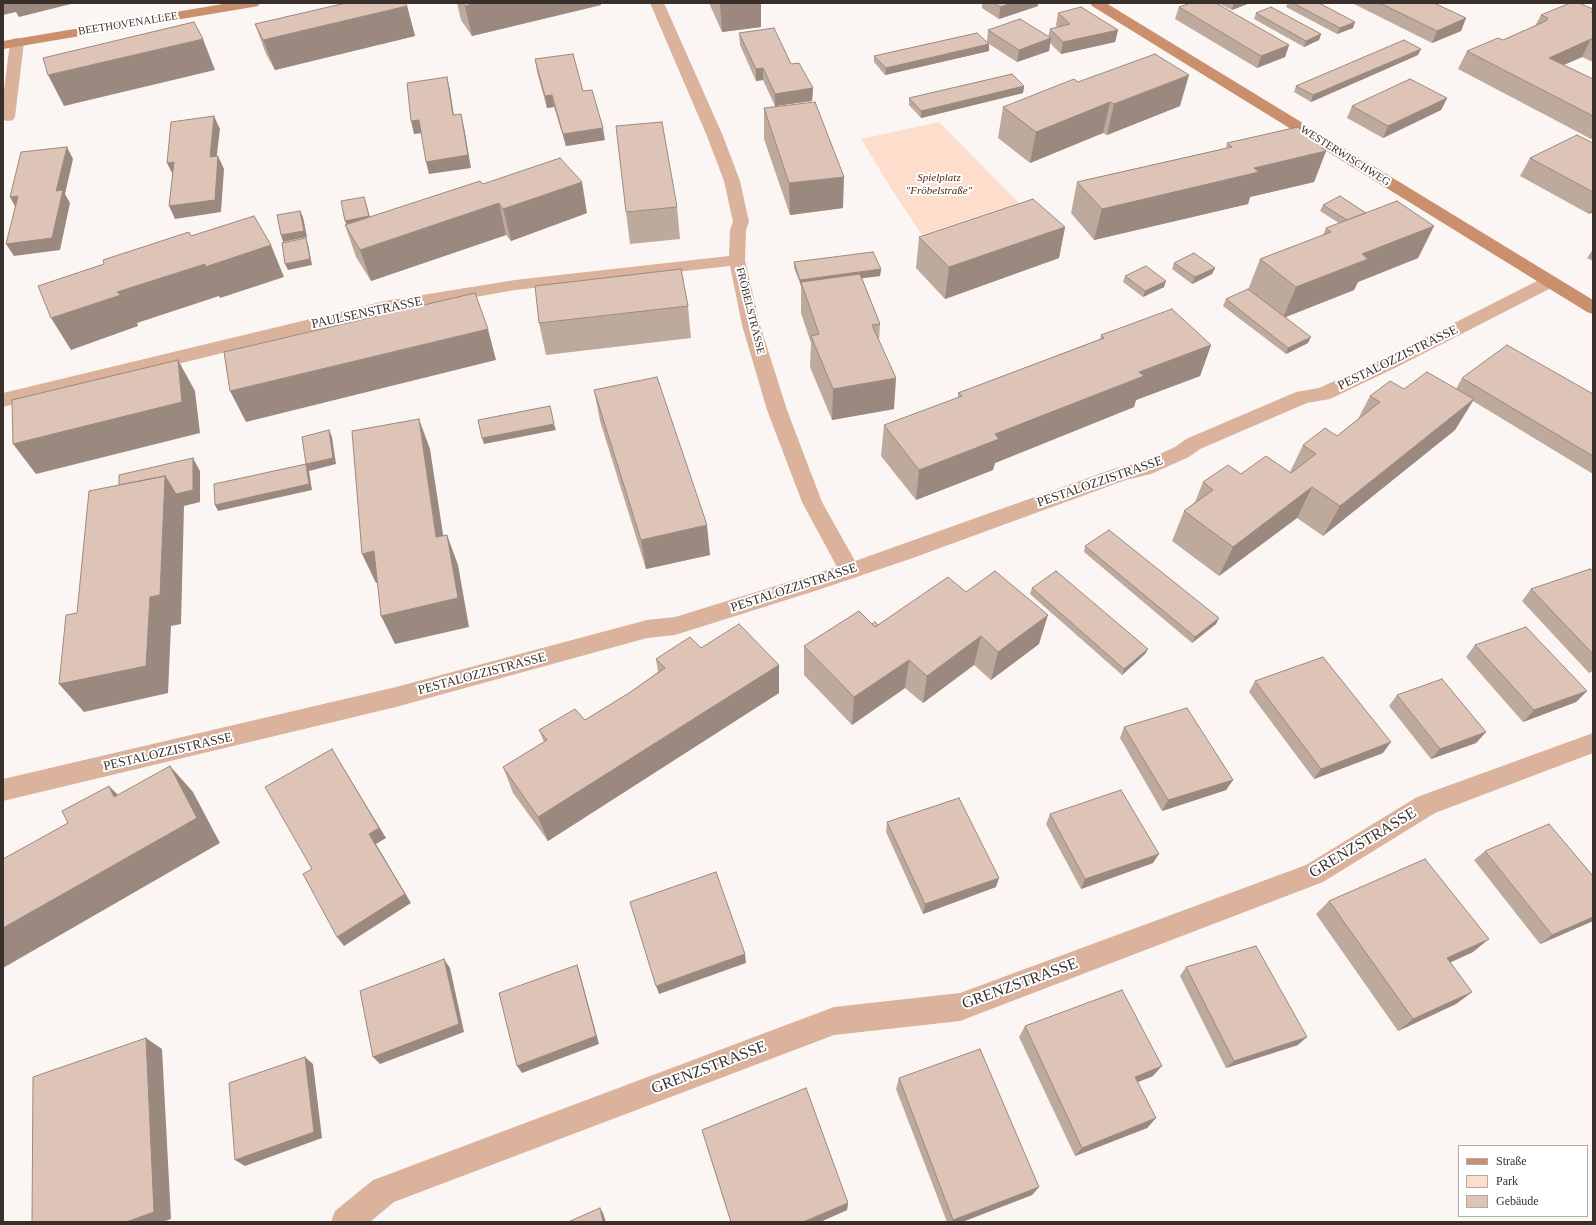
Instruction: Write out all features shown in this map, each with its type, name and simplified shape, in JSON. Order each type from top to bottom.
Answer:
[{"type":"street","name":"BEETHOVENALLEE","points":[[10,44],[253,3]]},
{"type":"street","name":"FRÖBELSTRASSE","points":[[657,3],[715,136],[732,181],[741,222],[738,230],[737,260],[751,325],[777,410],[812,502],[849,570]]},
{"type":"street","name":"WESTERWISCHWEG","points":[[1097,3],[1593,308]]},
{"type":"street","points":[[8,116],[10,44]]},
{"type":"street","name":"PAULSENSTRASSE","points":[[3,400],[385,307],[515,285],[737,260]]},
{"type":"street","name":"PESTALOZZISTRASSE","points":[[3,790],[396,697],[646,628],[675,626],[903,553],[1123,473],[1144,469],[1182,452],[1193,444],[1302,397],[1322,394],[1392,362],[1549,282]]},
{"type":"street","name":"GRENZSTRASSE","points":[[346,1222],[384,1191],[834,1021],[960,1007],[1314,874],[1426,805],[1593,743]]},
{"type":"green space","name":"Spielplatz \"Fröbelstraße\"","points":[[939,122],[1019,203],[922,235],[861,139]]},
{"type":"building","points":[[346,3],[405,3],[407,6],[263,40],[255,24]]},
{"type":"building","points":[[463,3],[477,3],[465,6]]},
{"type":"building","points":[[994,3],[1012,3],[1000,7]]},
{"type":"building","points":[[1191,3],[1216,3],[1289,45],[1261,56],[1179,7]]},
{"type":"building","points":[[1293,3],[1319,3],[1355,22],[1340,28]]},
{"type":"building","points":[[1380,3],[1434,3],[1466,18],[1437,31]]},
{"type":"building","points":[[1570,3],[1579,3],[1593,9],[1591,12],[1593,13],[1593,40],[1591,39],[1549,58],[1593,79],[1593,116],[1467,51],[1498,38],[1503,40],[1546,21],[1548,18],[1541,15]]},
{"type":"building","points":[[1081,7],[1118,30],[1063,42],[1050,29],[1070,24],[1058,13]]},
{"type":"building","points":[[1271,7],[1321,34],[1306,41],[1256,13]]},
{"type":"building","points":[[1020,19],[1051,38],[1019,50],[988,30]]},
{"type":"building","points":[[194,22],[203,39],[48,75],[43,58]]},
{"type":"building","points":[[774,28],[791,64],[799,63],[813,88],[775,94],[763,68],[756,69],[739,33]]},
{"type":"building","points":[[977,33],[989,44],[886,68],[874,56]]},
{"type":"building","points":[[1404,40],[1421,49],[1313,95],[1296,86]]},
{"type":"building","points":[[573,54],[583,91],[592,90],[603,128],[563,134],[552,95],[545,96],[535,59]]},
{"type":"building","points":[[1155,54],[1189,75],[1114,104],[1110,102],[1036,132],[1003,107],[1074,79],[1078,82]]},
{"type":"building","points":[[1012,74],[1024,86],[921,111],[909,98]]},
{"type":"building","points":[[447,77],[453,115],[461,114],[468,155],[426,162],[419,120],[411,121],[407,83]]},
{"type":"building","points":[[1410,79],[1447,98],[1388,126],[1352,106]]},
{"type":"building","points":[[815,102],[844,177],[789,183],[764,108]]},
{"type":"building","points":[[214,116],[210,157],[218,156],[215,200],[169,206],[174,162],[167,163],[171,122]]},
{"type":"building","points":[[662,122],[677,207],[626,212],[616,126]]},
{"type":"building","points":[[1298,127],[1326,151],[1254,168],[1259,172],[1102,209],[1077,182],[1232,147],[1227,143]]},
{"type":"building","points":[[1577,135],[1593,143],[1593,192],[1530,158]]},
{"type":"building","points":[[67,147],[56,191],[63,190],[52,238],[6,244],[18,196],[10,197],[21,152]]},
{"type":"building","points":[[560,158],[582,182],[503,209],[499,203],[360,250],[345,225],[480,181],[483,184]]},
{"type":"building","points":[[1340,196],[1366,213],[1347,220],[1323,205]]},
{"type":"building","points":[[364,197],[369,216],[345,221],[341,201]]},
{"type":"building","points":[[1033,199],[1065,227],[949,267],[919,237]]},
{"type":"building","points":[[1397,201],[1434,226],[1362,254],[1368,259],[1296,287],[1260,259],[1331,232],[1326,228]]},
{"type":"building","points":[[300,211],[304,231],[281,235],[277,215]]},
{"type":"building","points":[[254,216],[271,245],[205,267],[205,264],[117,292],[121,295],[51,318],[38,286],[104,264],[103,260],[189,232],[191,236]]},
{"type":"building","points":[[306,238],[310,259],[285,264],[282,243]]},
{"type":"building","points":[[873,252],[881,269],[800,280],[794,262]]},
{"type":"building","points":[[1194,253],[1215,268],[1195,277],[1174,263]]},
{"type":"building","points":[[1146,266],[1166,281],[1145,291],[1125,276]]},
{"type":"building","points":[[681,269],[688,306],[539,323],[535,286]]},
{"type":"building","points":[[860,274],[880,324],[872,325],[896,378],[833,389],[811,336],[819,334],[801,282]]},
{"type":"building","points":[[1248,289],[1311,337],[1288,348],[1226,299]]},
{"type":"building","points":[[475,293],[488,329],[230,391],[224,352]]},
{"type":"building","points":[[1172,309],[1211,345],[1139,372],[1144,376],[995,434],[999,439],[919,470],[884,425],[962,396],[958,393],[1104,338],[1101,335]]},
{"type":"building","points":[[1507,345],[1593,394],[1593,456],[1462,378]]},
{"type":"building","points":[[178,360],[182,402],[13,444],[12,400]]},
{"type":"building","points":[[1427,372],[1474,399],[1340,506],[1312,487],[1233,547],[1184,511],[1213,490],[1203,482],[1228,465],[1241,474],[1266,456],[1291,473],[1316,454],[1303,445],[1325,428],[1337,436],[1380,402],[1370,396],[1390,381],[1404,389]]},
{"type":"building","points":[[657,377],[707,525],[641,540],[594,390]]},
{"type":"building","points":[[550,406],[554,424],[482,438],[478,420]]},
{"type":"building","points":[[419,419],[436,537],[447,535],[458,598],[381,616],[374,551],[362,554],[352,431]]},
{"type":"building","points":[[329,430],[333,458],[306,464],[302,437]]},
{"type":"building","points":[[193,458],[193,490],[176,494],[165,476],[119,485],[119,475]]},
{"type":"building","points":[[306,464],[309,484],[215,505],[214,484]]},
{"type":"building","points":[[165,476],[160,595],[150,597],[146,666],[59,684],[66,615],[77,613],[89,491]]},
{"type":"building","points":[[1109,530],[1219,618],[1195,637],[1085,546]]},
{"type":"building","points":[[1590,569],[1593,571],[1593,654],[1531,589]]},
{"type":"building","points":[[995,571],[1048,615],[998,652],[981,636],[927,676],[909,660],[854,697],[804,646],[859,611],[875,627],[948,577],[966,592]]},
{"type":"building","points":[[1056,571],[1148,649],[1124,669],[1032,588]]},
{"type":"building","points":[[875,622],[878,625],[875,627],[872,624]]},
{"type":"building","points":[[739,624],[779,665],[538,817],[503,767],[547,740],[539,730],[575,709],[585,720],[629,693],[665,668],[656,659],[690,637],[701,648]]},
{"type":"building","points":[[1526,627],[1587,691],[1534,710],[1475,645]]},
{"type":"building","points":[[1323,657],[1391,742],[1321,769],[1255,681]]},
{"type":"building","points":[[1442,679],[1486,732],[1440,749],[1397,695]]},
{"type":"building","points":[[1187,708],[1233,780],[1168,800],[1124,727]]},
{"type":"building","points":[[332,749],[379,828],[369,834],[405,894],[337,937],[303,874],[312,869],[265,787]]},
{"type":"building","points":[[170,766],[197,818],[3,928],[3,859],[68,823],[62,811],[109,786],[114,797]]},
{"type":"building","points":[[1121,790],[1159,854],[1085,879],[1050,814]]},
{"type":"building","points":[[959,798],[999,878],[925,904],[887,822]]},
{"type":"building","points":[[1549,824],[1593,876],[1593,917],[1552,935],[1485,851]]},
{"type":"building","points":[[1425,859],[1489,939],[1447,958],[1472,992],[1413,1019],[1329,901]]},
{"type":"building","points":[[716,872],[745,954],[656,986],[630,902]]},
{"type":"building","points":[[1256,946],[1307,1037],[1234,1061],[1186,967]]},
{"type":"building","points":[[444,959],[459,1024],[373,1057],[360,991]]},
{"type":"building","points":[[577,965],[596,1036],[517,1066],[499,993]]},
{"type":"building","points":[[1122,990],[1162,1066],[1135,1077],[1156,1118],[1082,1148],[1025,1026]]},
{"type":"building","points":[[146,1038],[154,1212],[126,1222],[32,1222],[33,1077]]},
{"type":"building","points":[[980,1049],[1039,1187],[953,1220],[899,1078]]},
{"type":"building","points":[[305,1057],[314,1132],[235,1160],[229,1083]]},
{"type":"building","points":[[806,1088],[848,1203],[803,1222],[731,1222],[702,1130]]},
{"type":"building","points":[[600,1208],[603,1222],[568,1222]]}]
